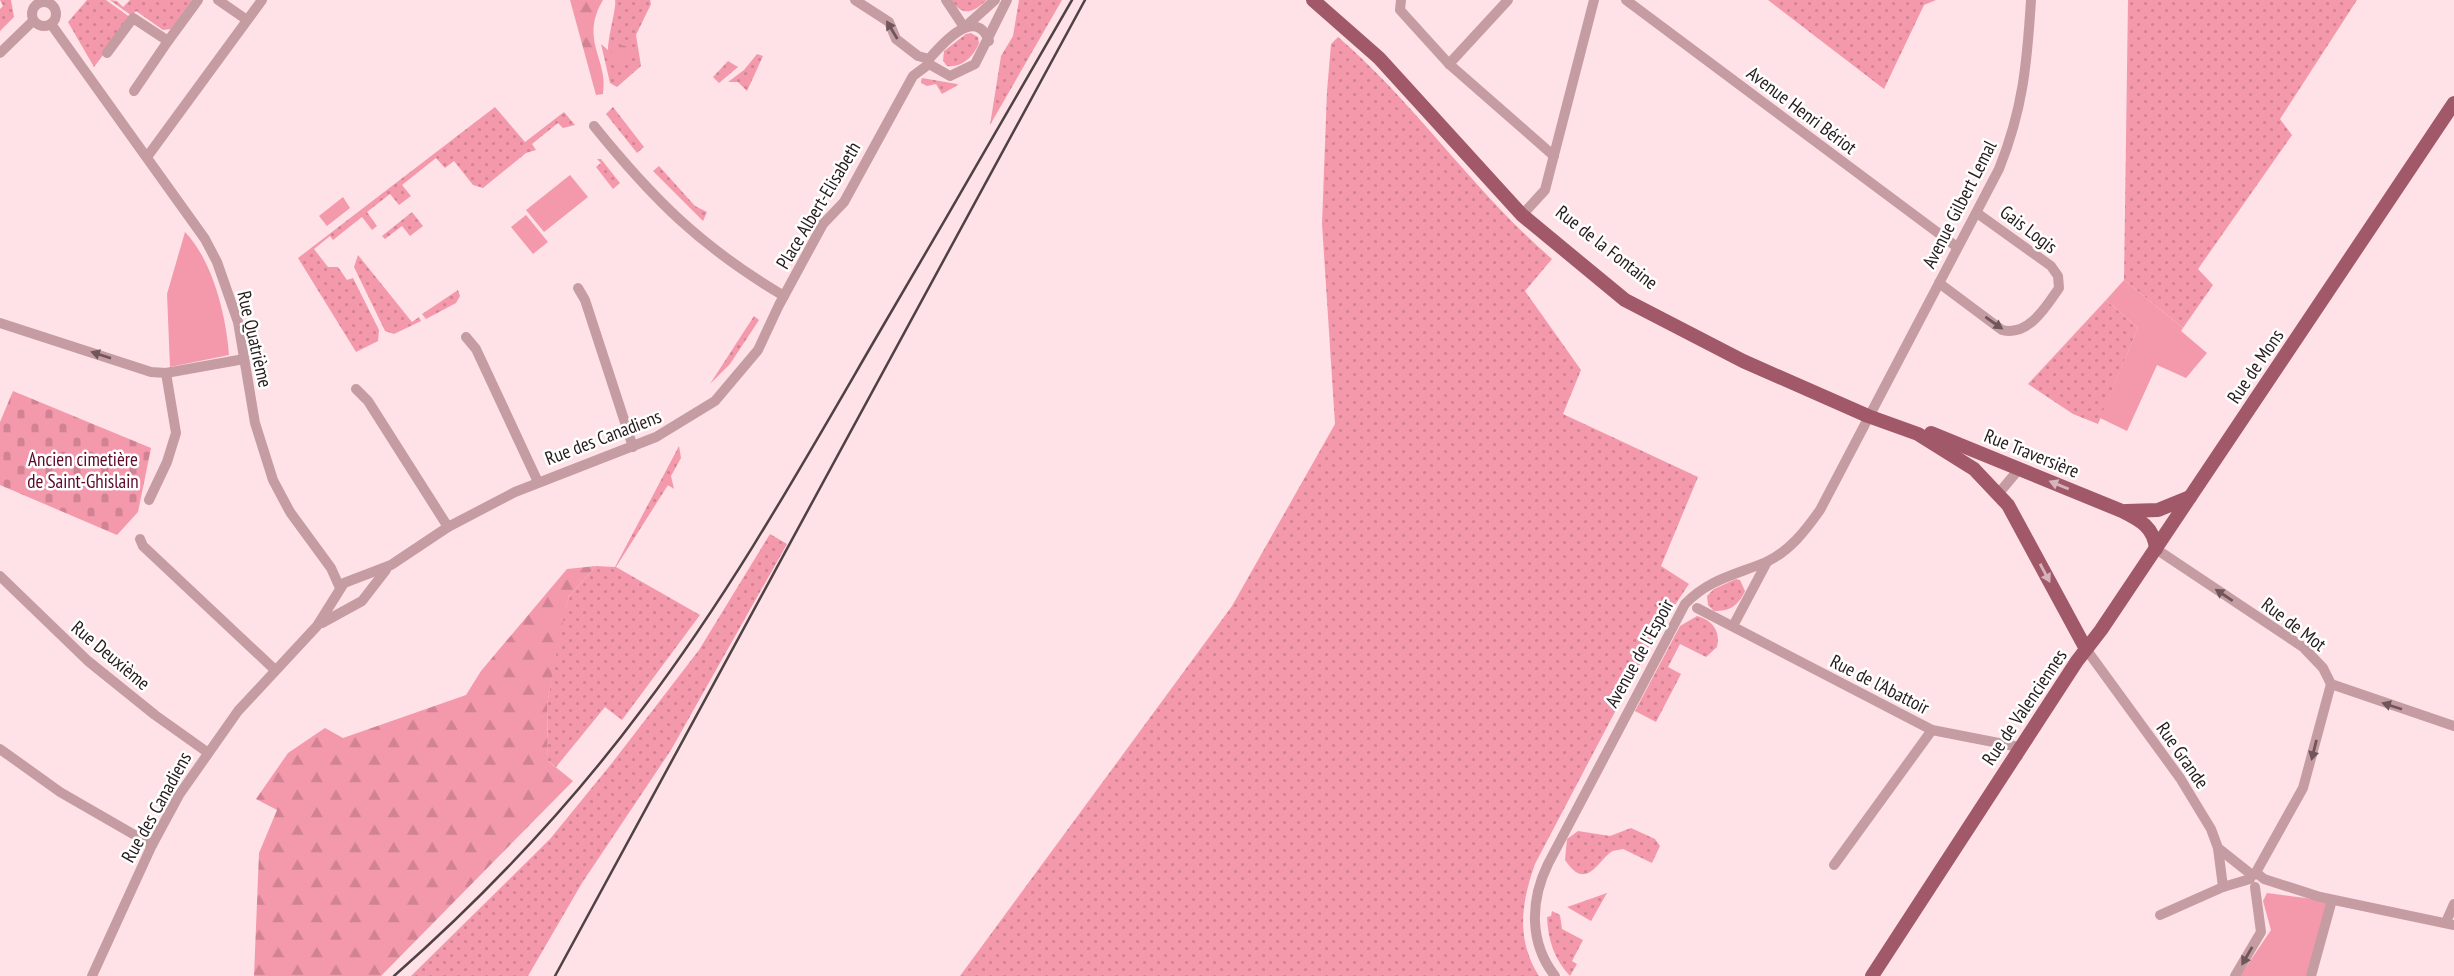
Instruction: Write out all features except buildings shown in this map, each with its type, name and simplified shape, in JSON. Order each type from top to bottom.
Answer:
[{"type":"main road","points":[[1313,0],[1380,58],[1525,212]]},
{"type":"main road","name":"Rue de la Fontaine","points":[[1327,0],[1400,69],[1525,212],[1617,285],[1664,315],[1738,352],[1918,434],[1959,457],[1999,493],[2008,505],[2086,649]]},
{"type":"main road","name":"Rue de Mons","points":[[2086,649],[2156,549],[2454,103]]},
{"type":"main road","name":"Rue de la Fontaine","points":[[1870,412],[1928,432]]},
{"type":"main road","name":"Rue Traversière","points":[[1928,432],[2122,510],[2149,528],[2154,535],[2156,549]]},
{"type":"main road","name":"Rue Traversière","points":[[2122,510],[2158,510],[2191,496]]},
{"type":"main road","name":"Rue de Valenciennes","points":[[1872,976],[2086,649]]},
{"type":"main road","name":"Rue de Valenciennes","points":[[1971,828],[2005,786],[2083,668],[2086,649]]},
{"type":"street","points":[[134,91],[198,0]]},
{"type":"street","points":[[218,0],[247,20]]},
{"type":"street","points":[[147,157],[262,0]]},
{"type":"street","points":[[855,0],[889,22],[896,39],[940,73],[959,74],[975,64],[989,41],[1007,0]]},
{"type":"street","points":[[946,0],[965,27],[978,26],[986,32],[989,41]]},
{"type":"street","name":"Place Albert-Elisabeth","points":[[784,296],[823,224],[844,202],[913,76],[995,0]]},
{"type":"street","points":[[1401,0],[1400,10],[1449,64],[1554,156]]},
{"type":"street","points":[[1449,64],[1508,0]]},
{"type":"street","points":[[1525,212],[1545,190],[1594,0]]},
{"type":"street","name":"Avenue Henri Bériot","points":[[1626,0],[1957,247]]},
{"type":"street","name":"Avenue Gilbert Lemal","points":[[1870,412],[1977,213],[2014,131],[2025,81],[2031,0]]},
{"type":"street","points":[[34,2],[58,3],[51,24],[43,27],[33,21],[31,13],[34,2]]},
{"type":"street","points":[[107,53],[133,18],[168,41]]},
{"type":"street","points":[[0,53],[33,21]]},
{"type":"street","name":"Rue Quatrième","points":[[51,24],[205,239],[217,262],[238,322],[255,424],[273,480],[290,512],[331,568],[340,590]]},
{"type":"street","points":[[594,126],[635,177],[684,226],[734,265],[784,296]]},
{"type":"street","name":"Gais Logis","points":[[1939,283],[2002,330],[2013,333],[2024,330],[2059,288],[2058,276],[2051,266],[1977,213]]},
{"type":"street","points":[[578,288],[585,300],[633,447]]},
{"type":"street","name":"Rue des Canadiens","points":[[92,976],[152,845],[207,752],[274,669],[317,626],[340,590],[355,579],[391,565],[448,527],[538,482],[633,447],[687,421],[725,392],[758,351],[784,296]]},
{"type":"street","points":[[0,323],[152,372],[166,373],[244,359]]},
{"type":"street","points":[[466,337],[476,349],[538,482]]},
{"type":"street","points":[[149,500],[167,462],[176,433],[166,373]]},
{"type":"street","points":[[356,389],[368,401],[448,527]]},
{"type":"street","name":"Avenue de l'Espoir","points":[[1555,976],[1543,959],[1537,940],[1535,905],[1543,874],[1574,810],[1685,604],[1717,578],[1767,562],[1808,528],[1870,412]]},
{"type":"street","points":[[1999,493],[2020,469]]},
{"type":"street","points":[[140,540],[143,546],[274,669]]},
{"type":"street","name":"Rue de Mot","points":[[2156,549],[2303,647],[2316,660],[2331,684]]},
{"type":"street","points":[[1734,626],[1767,562]]},
{"type":"street","name":"Rue des Canadiens","points":[[317,626],[362,601],[365,593],[391,565]]},
{"type":"street","name":"Rue Quatrième","points":[[331,568],[355,579]]},
{"type":"street","name":"Rue Deuxième","points":[[0,576],[88,661],[155,715],[207,752]]},
{"type":"street","points":[[355,579],[363,585],[365,593]]},
{"type":"street","points":[[340,590],[344,601],[353,604]]},
{"type":"street","name":"Rue de l'Abattoir","points":[[1697,608],[1932,730],[2019,748]]},
{"type":"street","name":"Rue Grande","points":[[2086,649],[2180,778],[2211,830],[2218,848],[2255,879],[2332,900],[2450,924]]},
{"type":"street","points":[[2235,976],[2261,932],[2255,879],[2303,788],[2331,684],[2454,726]]},
{"type":"street","points":[[1834,865],[1932,730]]},
{"type":"street","points":[[2005,786],[2019,748]]},
{"type":"street","points":[[0,749],[60,792],[152,845]]},
{"type":"street","points":[[2218,848],[2224,887]]},
{"type":"street","points":[[2160,915],[2224,887],[2255,879]]},
{"type":"street","points":[[2311,976],[2332,900]]},
{"type":"street","points":[[2450,924],[2454,904]]},
{"type":"green space","points":[[0,0],[11,0],[14,17],[0,31],[0,9],[3,6]]},
{"type":"green space","points":[[87,0],[106,0],[131,18],[94,67],[68,22]]},
{"type":"green space","points":[[110,0],[117,1],[123,7],[130,0],[192,0],[171,29],[163,30],[136,11],[132,16]]},
{"type":"green space","points":[[570,0],[603,0],[596,14],[594,38],[604,82],[603,94],[596,95]]},
{"type":"green space","points":[[615,0],[650,0],[651,4],[636,35],[641,66],[617,87],[610,83],[601,44],[608,50]]},
{"type":"green space","points":[[951,0],[987,0],[977,8],[964,11]]},
{"type":"green space","points":[[1019,0],[1062,0],[990,125],[1001,56],[1013,36]]},
{"type":"green space","points":[[1768,0],[1936,0],[1924,5],[1884,89]]},
{"type":"green space","points":[[2128,0],[2357,0],[2280,119],[2292,135],[2198,269],[2213,285],[2183,328],[2124,280]]},
{"type":"green space","points":[[971,33],[978,37],[979,43],[974,52],[962,63],[947,66],[943,61],[944,51]]},
{"type":"green space","points":[[1338,37],[1393,90],[1496,205],[1552,259],[1525,291],[1581,370],[1563,414],[1698,477],[1661,566],[1689,584],[1658,630],[1535,864],[1530,879],[1524,907],[1524,935],[1539,976],[960,976],[1232,606],[1335,424],[1322,224],[1331,44]]},
{"type":"green space","points":[[621,45],[628,48],[631,55],[628,62],[621,65],[614,62],[611,55],[614,48]]},
{"type":"green space","points":[[757,54],[763,56],[747,91],[738,82],[728,82],[744,70]]},
{"type":"green space","points":[[728,61],[738,67],[719,83],[713,77]]},
{"type":"green space","points":[[922,78],[958,85],[942,94],[936,84],[927,86],[921,83]]},
{"type":"green space","points":[[495,107],[525,142],[564,112],[575,125],[563,128],[558,123],[532,144],[536,150],[526,153],[483,188],[473,185],[454,161],[445,168],[436,158],[402,185],[411,196],[399,205],[390,194],[367,212],[377,226],[372,230],[362,217],[333,240],[330,236],[314,249],[328,267],[338,267],[347,280],[353,278],[379,330],[378,341],[356,352],[298,258]]},
{"type":"green space","points":[[613,107],[644,147],[637,153],[606,114]]},
{"type":"green space","points":[[597,159],[601,159],[620,183],[613,189],[596,167],[601,163]]},
{"type":"green space","points":[[659,166],[695,206],[707,212],[703,221],[653,171]]},
{"type":"green space","points":[[570,175],[588,197],[544,232],[526,210]]},
{"type":"green space","points":[[343,197],[350,208],[327,226],[319,216]]},
{"type":"green space","points":[[412,212],[423,226],[410,236],[402,226],[385,239],[382,236]]},
{"type":"green space","points":[[526,215],[548,242],[533,254],[511,227]]},
{"type":"green space","points":[[185,232],[195,244],[210,273],[225,323],[229,355],[170,367],[167,294]]},
{"type":"green space","points":[[358,255],[412,322],[419,317],[421,321],[394,334],[385,331],[354,267]]},
{"type":"green space","points":[[2124,280],[2183,328],[2181,331],[2207,353],[2186,378],[2157,365],[2127,431],[2100,418],[2138,328],[2106,300]]},
{"type":"green space","points":[[458,290],[460,296],[456,303],[426,319],[422,314]]},
{"type":"green space","points":[[2106,300],[2138,328],[2098,424],[2073,414],[2028,384]]},
{"type":"green space","points":[[754,316],[759,320],[730,364],[710,384]]},
{"type":"green space","name":"Ancien cimetière de Saint-Ghislain","points":[[13,391],[151,448],[138,512],[117,535],[0,485],[0,422]]},
{"type":"green space","points":[[679,446],[681,458],[671,476],[674,489],[668,485],[616,567],[700,615],[622,720],[605,707],[556,767],[548,761],[547,705],[559,634],[569,596],[596,566],[615,567]]},
{"type":"green space","points":[[770,534],[787,544],[671,750],[582,883],[528,976],[411,976],[550,839],[612,763],[699,650]]},
{"type":"green space","points":[[596,566],[569,596],[547,705],[548,761],[573,781],[381,976],[254,976],[259,853],[277,810],[256,799],[288,753],[325,728],[343,738],[466,695],[481,671],[567,569]]},
{"type":"green space","points":[[1736,579],[1740,580],[1745,591],[1739,600],[1729,609],[1714,611],[1708,605],[1707,596],[1714,589]]},
{"type":"green space","points":[[1697,616],[1714,627],[1718,636],[1717,647],[1706,657],[1680,644],[1668,667],[1681,674],[1656,722],[1635,711],[1680,626]]},
{"type":"green space","points":[[1631,828],[1655,839],[1660,846],[1652,863],[1623,849],[1615,850],[1591,871],[1579,874],[1565,860],[1567,839],[1578,831],[1610,836]]},
{"type":"green space","points":[[1607,893],[1591,921],[1567,907],[1573,905]]},
{"type":"green space","points":[[2267,893],[2329,901],[2307,976],[2240,976],[2271,930],[2263,901]]},
{"type":"green space","points":[[1552,911],[1560,915],[1562,929],[1583,940],[1572,961],[1577,964],[1570,976],[1556,956],[1550,941],[1547,917],[1551,916]]},
{"type":"railway","points":[[394,976],[461,914],[556,815],[643,708],[706,620],[792,483],[1072,0]]},
{"type":"railway","points":[[555,976],[1085,0]]}]
